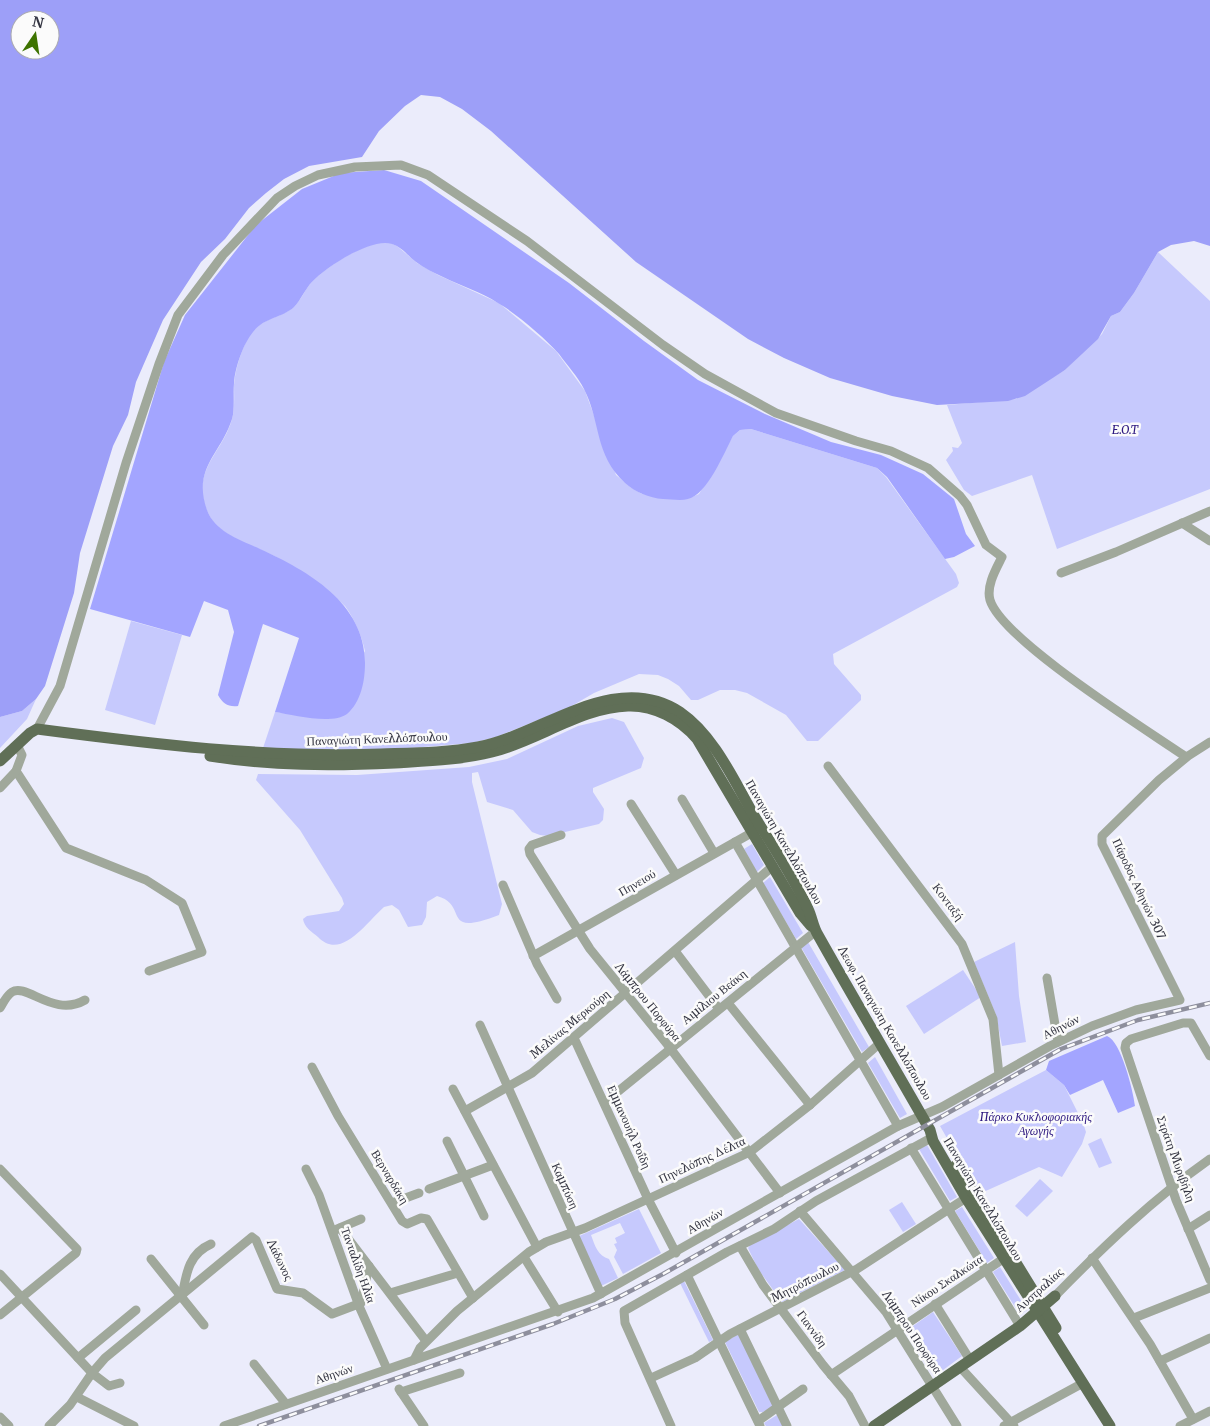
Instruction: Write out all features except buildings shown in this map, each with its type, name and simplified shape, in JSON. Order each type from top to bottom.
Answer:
[{"type":"main road","name":"Παναγιώτη Κανελλόπουλου","points":[[37,729],[147,744],[301,756],[450,750],[504,740],[601,702],[626,698],[658,702],[683,714],[710,742],[798,890],[808,909],[816,931]]},
{"type":"main road","name":"Παναγιώτη Κανελλόπουλου","points":[[147,744],[206,756],[294,765],[426,761],[494,752],[610,708],[627,706],[645,707],[672,718],[694,735],[719,773],[802,916],[816,931]]},
{"type":"main road","points":[[0,761],[37,729]]},
{"type":"main road","name":"Λεωφ. Παναγιώτη Κανελλόπουλου","points":[[816,931],[931,1134]]},
{"type":"main road","name":"Παναγιώτη Κανελλόπουλου","points":[[931,1134],[1002,1259],[1119,1426]]},
{"type":"main road","name":"Παναγιώτη Κανελλόπουλου","points":[[931,1134],[939,1138],[1039,1310],[1110,1426]]},
{"type":"main road","name":"Αυστραλίας","points":[[879,1425],[1020,1326],[1055,1296]]},
{"type":"street","points":[[37,729],[60,686],[128,455],[178,315],[229,249],[278,198],[306,180],[340,169],[396,164],[414,168],[435,178],[527,241],[662,345],[705,374],[776,413],[856,442],[900,454],[934,471],[964,501],[986,545],[1002,557],[989,590],[991,602],[999,615],[1038,653],[1186,757]]},
{"type":"street","points":[[1061,573],[1116,552],[1210,511]]},
{"type":"street","points":[[1182,523],[1210,541]]},
{"type":"street","name":"Πάροδος Αθηνών 307","points":[[1180,1000],[1102,840],[1104,832],[1125,815],[1149,788],[1186,757],[1210,742]]},
{"type":"street","points":[[0,788],[16,771],[23,756],[17,745]]},
{"type":"street","name":"Κονταξή","points":[[828,766],[962,944],[993,1019],[999,1075]]},
{"type":"street","points":[[16,771],[66,848],[146,880],[184,906],[202,952],[149,971]]},
{"type":"street","points":[[682,799],[714,854]]},
{"type":"street","points":[[632,804],[676,875]]},
{"type":"street","name":"Πηνειού","points":[[533,956],[753,832]]},
{"type":"street","name":"Λάμπρου Πορφύρα","points":[[562,835],[532,845],[529,851],[578,931],[670,1049],[748,1154],[780,1193]]},
{"type":"street","points":[[735,842],[898,1126]]},
{"type":"street","name":"Μελίνας Μερκούρη","points":[[465,1111],[528,1076],[758,882],[773,866]]},
{"type":"street","points":[[503,885],[533,956],[557,999]]},
{"type":"street","name":"Αιμίλιου Βεάκη","points":[[605,1102],[816,931]]},
{"type":"street","points":[[675,951],[720,1009]]},
{"type":"street","points":[[1047,978],[1058,1042]]},
{"type":"street","points":[[0,1008],[10,993],[21,990],[54,1004],[64,1006],[74,1006],[85,1000]]},
{"type":"street","name":"Αθηνών","points":[[224,1426],[558,1312],[601,1294],[898,1126],[922,1116],[1058,1042],[1118,1015],[1180,1000]]},
{"type":"street","points":[[728,1002],[810,1105]]},
{"type":"street","name":"Στράτη Μυριβήλη","points":[[1210,1056],[1191,1023],[1183,1023],[1131,1039],[1126,1044],[1125,1053],[1188,1229],[1210,1280]]},
{"type":"street","name":"Καμπύση","points":[[480,1025],[601,1294]]},
{"type":"street","name":"Εμμανουήλ Ροΐδη","points":[[574,1038],[648,1199],[676,1253]]},
{"type":"street","name":"Πηνελόπης Δέλτα","points":[[414,1360],[417,1351],[426,1341],[472,1298],[537,1247],[748,1154],[810,1105],[880,1043]]},
{"type":"street","name":"Βερναρδάκη","points":[[312,1067],[338,1116],[405,1224],[423,1218],[427,1219],[472,1298]]},
{"type":"street","points":[[453,1089],[537,1247]]},
{"type":"street","points":[[671,1426],[651,1378],[648,1376],[623,1313],[687,1275],[774,1229],[911,1148],[931,1134]]},
{"type":"street","points":[[447,1141],[484,1216]]},
{"type":"street","points":[[911,1148],[1020,1326]]},
{"type":"street","name":"Αυστραλίας","points":[[1055,1296],[1092,1258],[1172,1186],[1210,1159]]},
{"type":"street","points":[[429,1189],[493,1165]]},
{"type":"street","points":[[0,1169],[77,1249],[76,1253],[0,1315]]},
{"type":"street","name":"Τανταλίδη Ηλία","points":[[306,1169],[336,1229],[359,1306],[387,1369]]},
{"type":"street","points":[[392,1204],[419,1193]]},
{"type":"street","name":"Μητρόπουλου","points":[[651,1378],[695,1358],[740,1329],[852,1272],[966,1198]]},
{"type":"street","name":"Λάμπρου Πορφύρα","points":[[800,1212],[898,1329],[957,1426]]},
{"type":"street","points":[[1188,1229],[1210,1216]]},
{"type":"street","points":[[361,1219],[336,1229],[370,1266],[426,1341]]},
{"type":"street","name":"Λάδωνος","points":[[49,1426],[77,1397],[92,1373],[124,1342],[182,1297],[252,1237],[256,1240],[280,1290],[302,1293],[332,1314],[359,1306]]},
{"type":"street","points":[[182,1297],[189,1265],[198,1252],[211,1244]]},
{"type":"street","name":"Γιαννίδη","points":[[740,1246],[758,1277],[831,1375],[849,1396],[865,1426]]},
{"type":"street","points":[[524,1256],[558,1312]]},
{"type":"street","points":[[1092,1258],[1134,1318],[1193,1419]]},
{"type":"street","points":[[151,1259],[204,1325]]},
{"type":"street","name":"Νίκου Σκαλκώτα","points":[[831,1375],[1002,1259]]},
{"type":"street","points":[[359,1306],[364,1298],[370,1266]]},
{"type":"street","points":[[390,1293],[458,1273]]},
{"type":"street","points":[[0,1274],[92,1373],[109,1386],[120,1383]]},
{"type":"street","points":[[687,1275],[759,1424],[803,1389]]},
{"type":"street","points":[[1134,1318],[1210,1288]]},
{"type":"street","points":[[935,1304],[970,1360]]},
{"type":"street","points":[[78,1358],[136,1310]]},
{"type":"street","points":[[740,1329],[787,1426]]},
{"type":"street","points":[[1160,1361],[1210,1338]]},
{"type":"street","points":[[254,1364],[286,1404]]},
{"type":"street","points":[[960,1367],[1010,1425],[1083,1383]]},
{"type":"street","points":[[424,1426],[400,1389],[460,1373]]},
{"type":"street","points":[[77,1397],[134,1426]]},
{"type":"street","points":[[1180,1426],[1210,1411]]},
{"type":"street","points":[[0,1417],[9,1426]]},
{"type":"green space","points":[[388,242],[397,246],[417,263],[438,275],[499,303],[556,351],[585,391],[616,475],[630,487],[642,494],[687,499],[699,494],[733,436],[740,430],[751,429],[877,468],[886,477],[956,574],[959,583],[957,587],[833,654],[834,664],[861,695],[861,700],[818,741],[807,741],[786,715],[747,693],[735,690],[720,690],[698,700],[691,700],[679,686],[668,679],[658,675],[639,674],[594,693],[570,707],[496,737],[472,743],[386,750],[262,751],[275,712],[330,719],[365,651],[355,622],[341,602],[289,565],[228,534],[213,521],[203,498],[202,485],[210,463],[228,431],[232,419],[236,372],[250,334],[259,325],[294,306],[312,282],[337,262],[358,250]]},
{"type":"green space","name":"E.O.T","points":[[1158,252],[1210,301],[1210,489],[1057,549],[1032,475],[972,496],[964,490],[946,460],[953,451],[952,447],[958,448],[962,443],[947,405],[1016,399],[1065,370],[1102,334],[1111,316],[1120,312],[1134,293]]},
{"type":"green space","points":[[131,621],[182,635],[155,725],[105,710]]},
{"type":"green space","points":[[36,699],[27,719],[0,748],[0,717],[22,711]]},
{"type":"green space","points":[[612,718],[624,722],[644,758],[641,768],[593,788],[593,792],[604,809],[603,820],[599,824],[548,836],[532,832],[513,810],[487,802],[478,772],[472,773],[472,782],[502,904],[499,915],[469,923],[462,921],[458,918],[447,900],[437,896],[427,902],[426,917],[422,925],[408,927],[399,910],[392,905],[384,907],[353,937],[335,945],[327,943],[305,924],[303,919],[307,916],[339,911],[344,904],[300,830],[256,780],[258,774],[357,775],[469,767],[507,759],[578,726]]},
{"type":"green space","points":[[752,844],[764,865],[757,872],[744,849]]},
{"type":"green space","points":[[770,877],[803,933],[796,939],[763,883]]},
{"type":"green space","points":[[808,942],[869,1047],[862,1052],[801,947]]},
{"type":"green space","points":[[1015,942],[1019,996],[1026,1042],[1002,1046],[996,1015],[974,962]]},
{"type":"green space","points":[[963,970],[981,997],[924,1034],[906,1006]]},
{"type":"green space","points":[[875,1057],[907,1114],[900,1118],[868,1063]]},
{"type":"green space","name":"Πάρκο Κυκλοφοριακής Αγωγής","points":[[1046,1070],[1064,1085],[1083,1123],[1086,1132],[1082,1144],[1062,1177],[1039,1167],[979,1194],[940,1126]]},
{"type":"green space","points":[[1101,1138],[1112,1163],[1099,1168],[1088,1144]]},
{"type":"green space","points":[[927,1145],[957,1197],[950,1201],[919,1149]]},
{"type":"green space","points":[[1040,1179],[1053,1191],[1027,1217],[1015,1206]]},
{"type":"green space","points":[[902,1202],[916,1224],[903,1232],[889,1210]]},
{"type":"green space","points":[[962,1207],[994,1258],[987,1263],[955,1211]]},
{"type":"green space","points":[[639,1209],[661,1253],[623,1274],[614,1257],[617,1250],[614,1244],[617,1243],[615,1238],[625,1233],[620,1223],[591,1235],[597,1250],[602,1256],[609,1259],[618,1278],[601,1286],[577,1237]]},
{"type":"green space","points":[[799,1219],[845,1270],[782,1302],[758,1269],[748,1248],[751,1244]]},
{"type":"green space","points":[[1000,1267],[1027,1310],[1020,1315],[993,1272]]},
{"type":"green space","points":[[684,1281],[713,1340],[709,1342],[680,1283]]},
{"type":"green space","points":[[933,1312],[962,1356],[935,1376],[906,1331]]},
{"type":"green space","points":[[739,1334],[774,1406],[763,1412],[759,1412],[725,1342]]},
{"type":"green space","points":[[777,1415],[783,1426],[766,1426],[764,1423]]},
{"type":"shaded area","points":[[0,0],[1210,0],[1210,246],[1194,241],[1171,245],[1158,252],[1134,293],[1120,312],[1111,316],[1098,339],[1065,370],[1025,396],[1008,401],[937,405],[892,396],[830,378],[784,358],[748,339],[636,262],[491,131],[462,109],[440,97],[421,95],[405,106],[379,131],[362,157],[309,166],[284,179],[266,193],[249,208],[225,239],[201,262],[163,320],[136,382],[128,415],[113,446],[80,553],[74,593],[45,686],[36,699],[22,711],[0,717]]},
{"type":"shaded area","points":[[384,170],[421,181],[569,283],[698,380],[765,414],[831,442],[881,455],[923,474],[954,499],[966,534],[975,546],[954,557],[945,559],[887,477],[877,468],[751,429],[740,430],[733,436],[708,482],[695,496],[685,500],[663,499],[638,492],[625,483],[608,461],[584,389],[559,354],[546,341],[506,308],[426,268],[396,245],[383,243],[373,245],[350,255],[328,269],[310,285],[294,307],[257,327],[249,337],[236,370],[232,419],[205,472],[203,483],[203,495],[207,510],[211,518],[222,530],[297,568],[314,579],[344,606],[355,623],[362,642],[365,663],[361,691],[356,704],[347,714],[332,719],[275,712],[299,638],[263,624],[238,706],[226,704],[218,695],[234,632],[228,610],[204,601],[190,637],[90,609],[164,362],[185,315],[256,225],[302,189],[341,173]]},
{"type":"shaded area","points":[[1107,1036],[1117,1047],[1121,1056],[1129,1078],[1135,1106],[1118,1113],[1103,1080],[1070,1095],[1064,1085],[1046,1070],[1049,1061]]},
{"type":"railway","points":[[259,1426],[553,1324],[615,1299],[663,1274],[1061,1049],[1138,1020],[1210,1003]]}]
